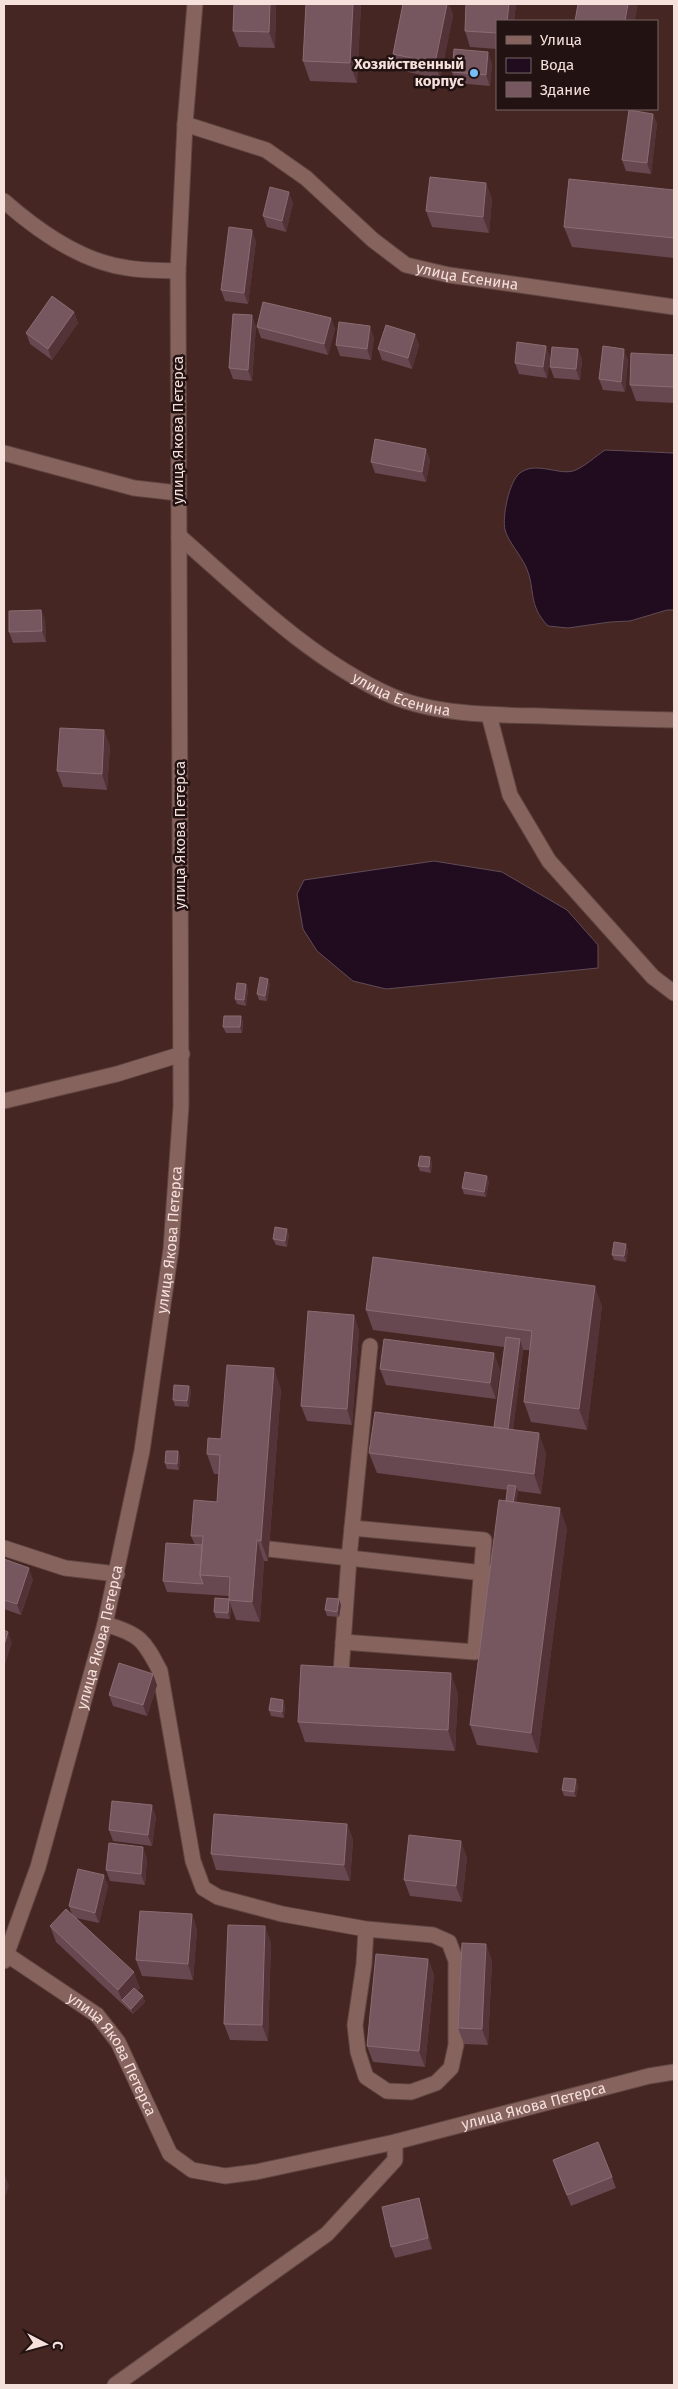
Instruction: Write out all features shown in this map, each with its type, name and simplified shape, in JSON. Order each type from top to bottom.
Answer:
[{"type":"street","name":"улица Якова Петерса","points":[[195,4],[185,124],[178,271],[182,1054],[181,1106],[171,1249],[142,1451],[106,1624],[38,1867],[5,1958],[97,2015],[118,2042],[170,2154],[192,2170],[225,2176],[256,2172],[396,2142],[649,2076],[674,2072]]},
{"type":"street","name":"улица Есенина","points":[[185,124],[266,150],[306,178],[373,240],[406,265],[449,275],[674,307]]},
{"type":"street","points":[[4,201],[55,242],[87,256],[127,268],[178,271]]},
{"type":"street","points":[[4,453],[134,488],[178,494]]},
{"type":"street","name":"улица Есенина","points":[[179,536],[288,632],[356,678],[394,697],[429,707],[489,715],[674,720]]},
{"type":"street","points":[[489,715],[510,796],[549,861],[653,977],[674,993]]},
{"type":"street","points":[[4,1101],[117,1074],[182,1054]]},
{"type":"street","points":[[340,1687],[349,1558],[370,1346]]},
{"type":"street","points":[[343,1642],[475,1652],[482,1572],[484,1540],[352,1528]]},
{"type":"street","points":[[4,1548],[65,1568],[117,1574]]},
{"type":"street","points":[[269,1549],[499,1574]]},
{"type":"street","points":[[106,1624],[129,1631],[146,1644],[160,1672],[193,1861],[204,1888],[218,1896],[282,1914],[366,1929],[433,1935],[449,1942],[456,1961],[456,2045],[451,2068],[436,2083],[411,2092],[387,2092],[366,2077],[358,2052],[355,2025],[364,1964],[366,1929]]},
{"type":"street","points":[[115,2385],[326,2234],[395,2160],[396,2142]]},
{"type":"water","points":[[605,450],[674,453],[674,610],[667,610],[630,621],[568,628],[548,626],[541,618],[534,603],[531,582],[526,567],[505,530],[506,508],[510,491],[516,477],[526,470],[539,468],[567,472],[573,471],[585,465]]},
{"type":"water","points":[[434,861],[502,872],[567,910],[598,945],[598,968],[386,989],[353,981],[317,951],[303,929],[297,894],[304,880]]},
{"type":"building","points":[[234,4],[270,4],[269,32],[233,31]]},
{"type":"building","points":[[306,4],[353,4],[350,63],[303,61]]},
{"type":"building","points":[[403,4],[447,4],[435,63],[393,54]]},
{"type":"building","points":[[466,4],[509,4],[507,20],[496,20],[496,33],[465,31]]},
{"type":"building","points":[[578,4],[628,4],[625,20],[575,20]]},
{"type":"building","points":[[454,49],[488,52],[486,75],[452,72]]},
{"type":"building","points":[[629,110],[653,114],[647,163],[622,160]]},
{"type":"building","points":[[430,177],[486,183],[483,217],[426,211]]},
{"type":"building","points":[[569,179],[674,190],[674,238],[564,227]]},
{"type":"building","points":[[270,187],[289,192],[282,221],[263,216]]},
{"type":"building","points":[[229,227],[252,230],[244,293],[221,290]]},
{"type":"building","points":[[52,296],[74,312],[48,349],[26,333]]},
{"type":"building","points":[[263,302],[331,318],[324,344],[257,327]]},
{"type":"building","points":[[233,314],[252,315],[248,370],[229,368]]},
{"type":"building","points":[[339,322],[370,326],[367,349],[336,345]]},
{"type":"building","points":[[386,325],[415,334],[408,358],[378,349]]},
{"type":"building","points":[[517,342],[546,346],[543,367],[515,363]]},
{"type":"building","points":[[603,346],[624,349],[621,382],[599,379]]},
{"type":"building","points":[[552,347],[578,349],[576,369],[550,367]]},
{"type":"building","points":[[631,353],[674,355],[674,387],[630,385]]},
{"type":"building","points":[[375,439],[426,449],[422,472],[371,462]]},
{"type":"building","points":[[41,610],[42,631],[9,632],[9,611]]},
{"type":"building","points":[[60,728],[104,730],[102,774],[57,771]]},
{"type":"building","points":[[260,977],[268,979],[265,996],[257,994]]},
{"type":"building","points":[[237,983],[246,984],[244,1000],[235,999]]},
{"type":"building","points":[[224,1016],[241,1016],[240,1027],[223,1027]]},
{"type":"building","points":[[420,1156],[430,1157],[429,1167],[418,1166]]},
{"type":"building","points":[[465,1172],[487,1176],[484,1192],[462,1188]]},
{"type":"building","points":[[275,1227],[287,1229],[285,1241],[273,1239]]},
{"type":"building","points":[[614,1242],[626,1244],[624,1256],[612,1255]]},
{"type":"building","points":[[373,1257],[595,1286],[579,1409],[524,1402],[532,1331],[366,1310]]},
{"type":"building","points":[[308,1311],[354,1315],[347,1409],[301,1406]]},
{"type":"building","points":[[506,1337],[520,1339],[508,1429],[494,1427]]},
{"type":"building","points":[[384,1339],[494,1353],[490,1383],[380,1369]]},
{"type":"building","points":[[227,1365],[274,1368],[261,1541],[257,1540],[252,1602],[229,1600],[230,1577],[200,1575],[203,1536],[191,1536],[194,1500],[217,1502],[220,1455],[207,1454],[208,1438],[221,1439]]},
{"type":"building","points":[[174,1385],[189,1386],[187,1401],[173,1400]]},
{"type":"building","points":[[375,1412],[539,1433],[534,1474],[369,1453]]},
{"type":"building","points":[[166,1451],[178,1451],[177,1464],[165,1463]]},
{"type":"building","points":[[508,1485],[516,1486],[513,1502],[506,1501]]},
{"type":"building","points":[[499,1500],[560,1508],[531,1733],[470,1725]]},
{"type":"building","points":[[166,1543],[202,1545],[200,1575],[203,1584],[163,1581]]},
{"type":"building","points":[[4,1559],[29,1568],[17,1604],[4,1600]]},
{"type":"building","points":[[215,1598],[229,1599],[228,1613],[214,1612]]},
{"type":"building","points":[[327,1598],[339,1599],[337,1612],[325,1610]]},
{"type":"building","points":[[4,1630],[8,1632],[4,1645]]},
{"type":"building","points":[[119,1663],[153,1674],[143,1705],[109,1695]]},
{"type":"building","points":[[301,1665],[451,1673],[448,1730],[298,1722]]},
{"type":"building","points":[[271,1698],[283,1700],[282,1712],[269,1710]]},
{"type":"building","points":[[564,1778],[576,1779],[574,1792],[562,1790]]},
{"type":"building","points":[[112,1801],[152,1805],[148,1835],[109,1830]]},
{"type":"building","points":[[214,1814],[347,1824],[344,1865],[211,1854]]},
{"type":"building","points":[[409,1835],[461,1841],[456,1886],[404,1880]]},
{"type":"building","points":[[109,1843],[143,1847],[141,1874],[106,1870]]},
{"type":"building","points":[[78,1869],[104,1875],[95,1913],[69,1906]]},
{"type":"building","points":[[66,1909],[134,1972],[118,1990],[50,1926]]},
{"type":"building","points":[[140,1911],[192,1914],[188,1964],[136,1960]]},
{"type":"building","points":[[228,1925],[265,1926],[262,2025],[224,2024]]},
{"type":"building","points":[[462,1943],[486,1944],[482,2029],[458,2028]]},
{"type":"building","points":[[376,1954],[428,1959],[419,2051],[367,2046]]},
{"type":"building","points":[[134,1988],[143,1996],[131,2009],[122,2000]]},
{"type":"building","points":[[598,2142],[612,2177],[567,2195],[553,2160]]},
{"type":"building","points":[[419,2198],[428,2238],[391,2247],[382,2207]]},
{"type":"place","name":"Хозяйственный корпус","points":[[474,73]]}]
